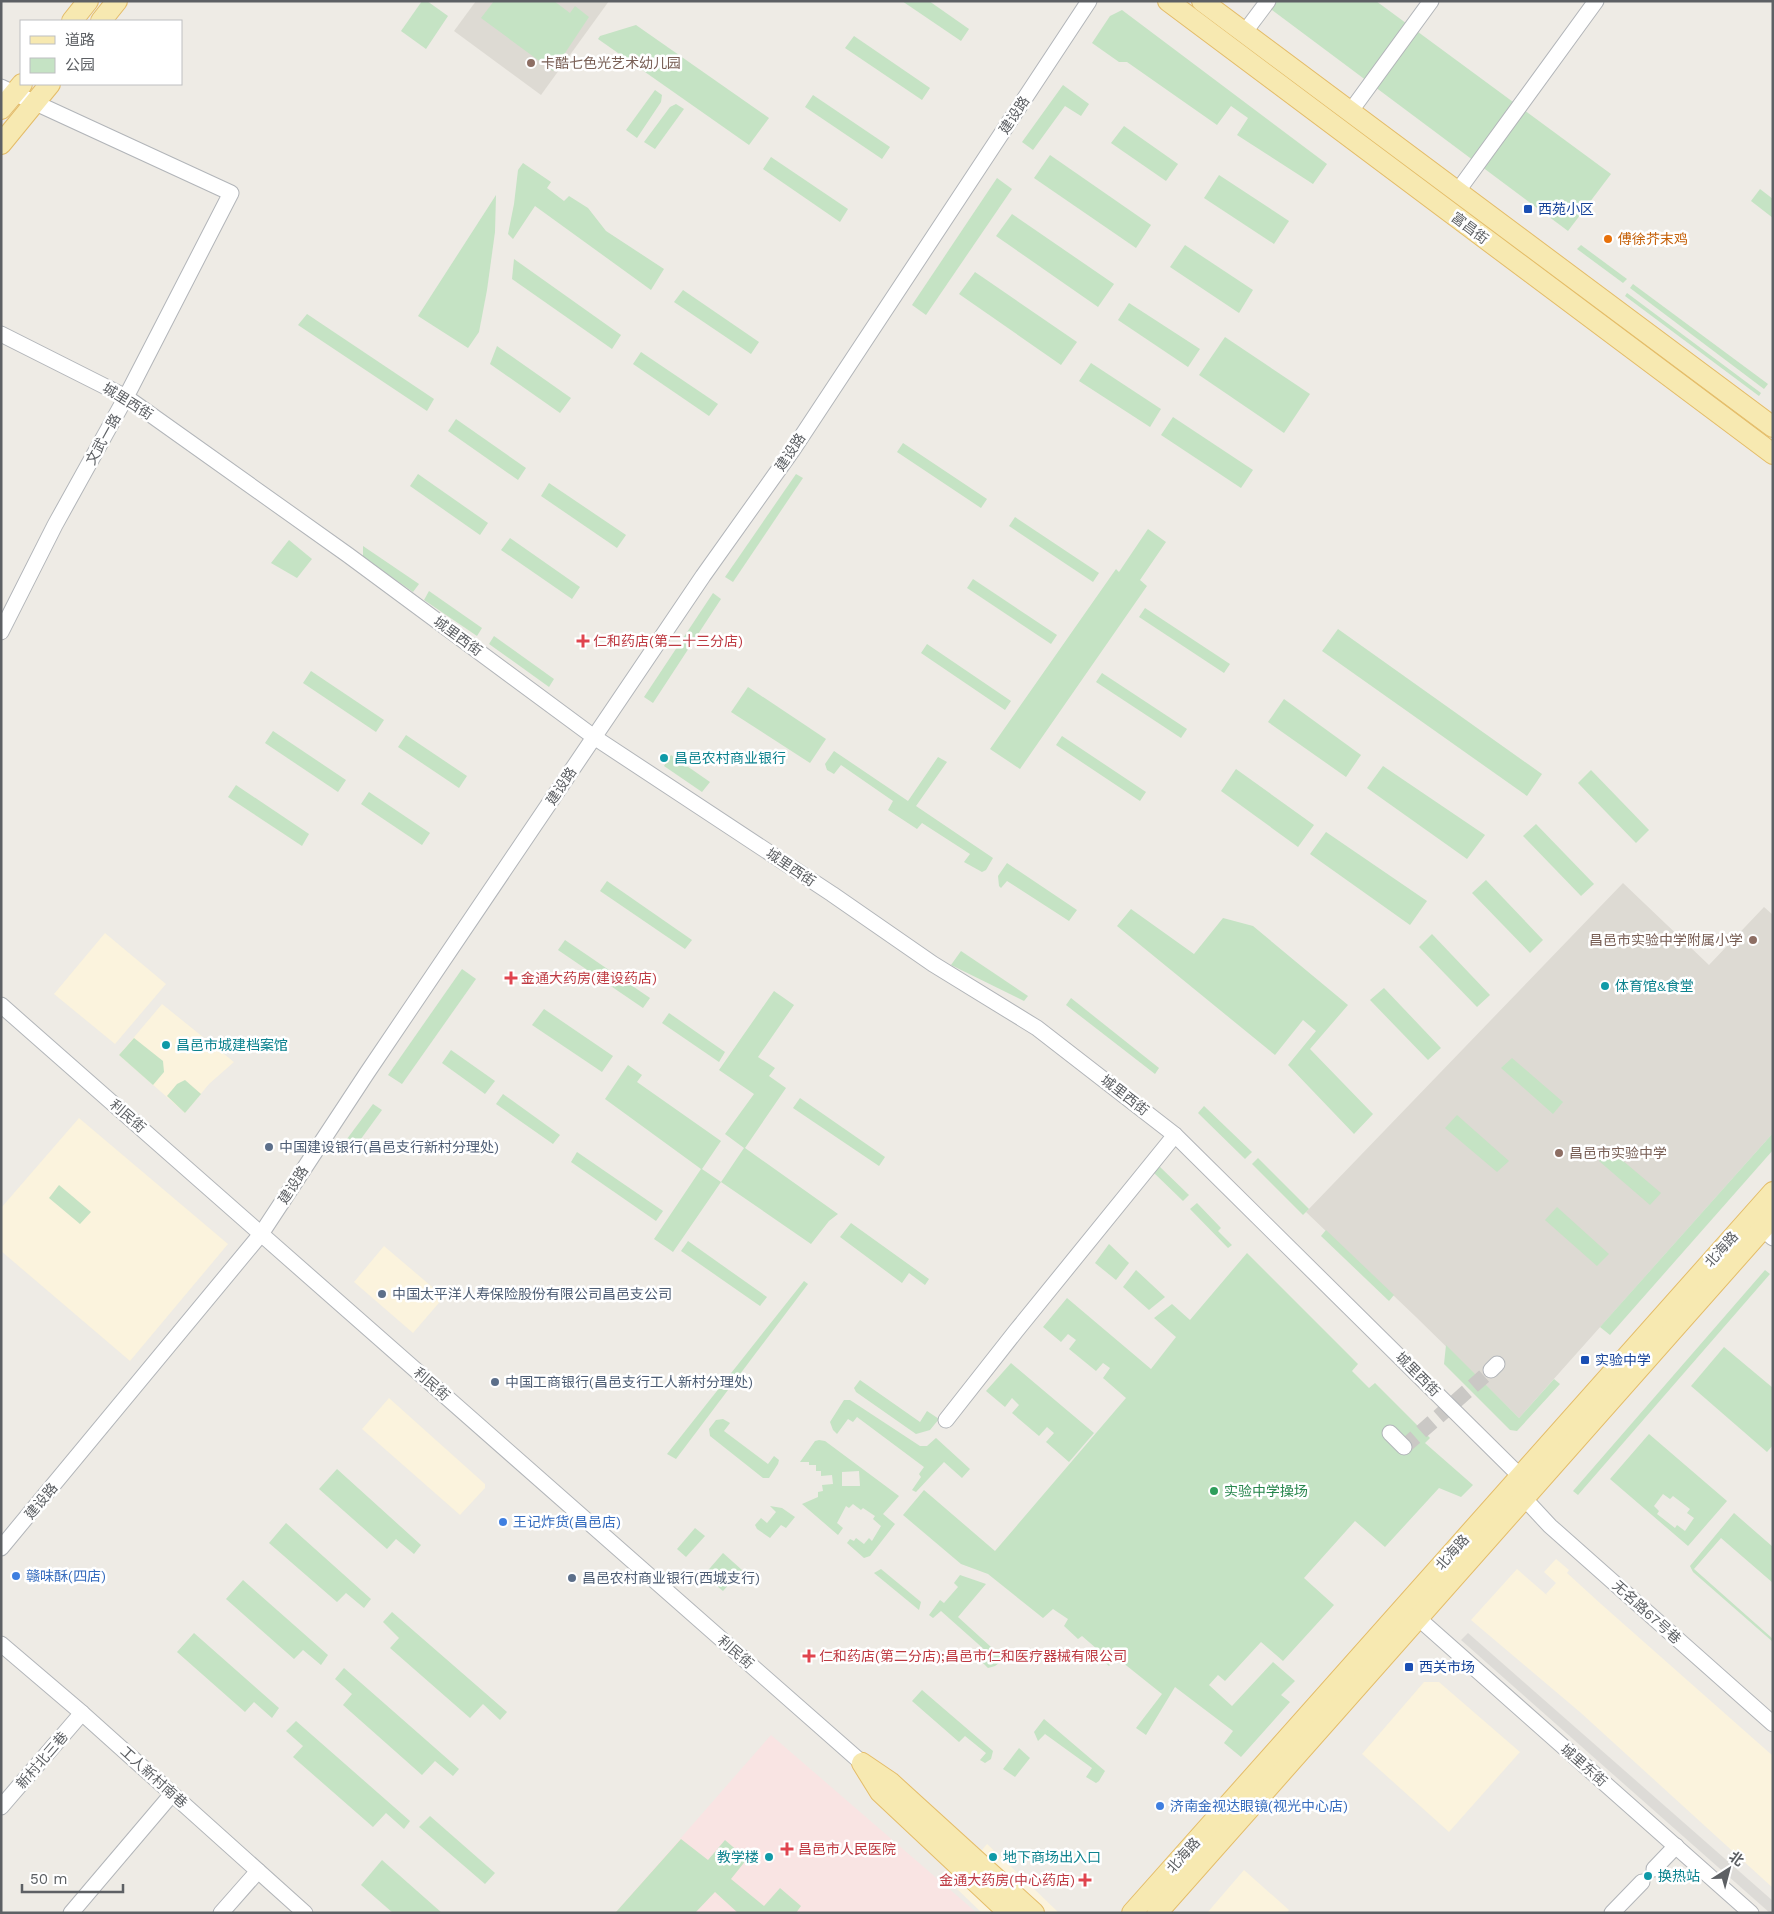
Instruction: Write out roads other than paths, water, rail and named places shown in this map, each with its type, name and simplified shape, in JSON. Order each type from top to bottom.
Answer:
[{"type":"main road","points":[[73,20],[88,1]]},
{"type":"main road","points":[[102,20],[117,1]]},
{"type":"main road","name":"富昌街","points":[[1168,1],[1773,454]]},
{"type":"main road","name":"富昌街","points":[[1202,1],[1773,427]]},
{"type":"main road","points":[[1,144],[49,85]]},
{"type":"main road","name":"北海路","points":[[1157,1913],[1764,1226],[1773,1192]]},
{"type":"main road","name":"北海路","points":[[1132,1913],[1520,1476],[1764,1226]]},
{"type":"main road","name":"利民街","points":[[862,1763],[880,1792],[1010,1913]]},
{"type":"main road","name":"利民街","points":[[862,1763],[890,1782],[1034,1913]]},
{"type":"street","name":"建设路","points":[[1,1548],[261,1234],[703,576],[792,451],[1089,1]]},
{"type":"street","points":[[1244,33],[1268,1]]},
{"type":"street","points":[[1350,112],[1431,1]]},
{"type":"street","points":[[1457,192],[1596,1]]},
{"type":"street","points":[[9,93],[36,102]]},
{"type":"street","name":"文武一路","points":[[1,632],[55,524],[126,397],[231,193],[36,102]]},
{"type":"street","name":"城里西街","points":[[1,334],[126,397],[348,555],[594,737],[824,889],[933,964],[1037,1028],[1175,1135],[1520,1476]]},
{"type":"street","name":"利民街","points":[[1,1005],[862,1763]]},
{"type":"street","points":[[946,1420],[1175,1135]]},
{"type":"street","points":[[1390,1433],[1404,1447]]},
{"type":"street","name":"无名路67号巷","points":[[1524,1498],[1550,1526],[1773,1724]]},
{"type":"street","name":"城里东街","points":[[1418,1618],[1751,1913]]},
{"type":"street","name":"工人新村南巷","points":[[1,1644],[82,1713],[305,1913]]},
{"type":"street","name":"新村北三巷","points":[[1,1807],[82,1713]]},
{"type":"street","points":[[71,1913],[172,1794]]},
{"type":"street","points":[[1654,1869],[1676,1846]]},
{"type":"street","points":[[221,1913],[258,1871]]},
{"type":"street","points":[[1612,1913],[1642,1882]]},
{"type":"tunnel","points":[[1404,1447],[1491,1370]]},
{"type":"place","name":"卡酷七色光艺术幼儿园","points":[[531,63]]},
{"type":"place","name":"西苑小区","points":[[1528,209]]},
{"type":"place","name":"傅徐芥末鸡","points":[[1608,239]]},
{"type":"place","name":"仁和药店(第二十三分店)","points":[[583,641]]},
{"type":"place","name":"昌邑农村商业银行","points":[[664,758]]},
{"type":"place","name":"昌邑市实验中学附属小学","points":[[1753,940]]},
{"type":"place","name":"金通大药房(建设药店)","points":[[511,978]]},
{"type":"place","name":"体育馆&食堂","points":[[1605,986]]},
{"type":"place","name":"昌邑市城建档案馆","points":[[166,1045]]},
{"type":"place","name":"中国建设银行(昌邑支行新村分理处)","points":[[269,1147]]},
{"type":"place","name":"昌邑市实验中学","points":[[1559,1153]]},
{"type":"place","name":"中国太平洋人寿保险股份有限公司昌邑支公司","points":[[382,1294]]},
{"type":"place","name":"实验中学","points":[[1585,1360]]},
{"type":"place","name":"中国工商银行(昌邑支行工人新村分理处)","points":[[495,1382]]},
{"type":"place","name":"实验中学操场","points":[[1214,1491]]},
{"type":"place","name":"王记炸货(昌邑店)","points":[[503,1522]]},
{"type":"place","name":"赣味酥(四店)","points":[[16,1576]]},
{"type":"place","name":"昌邑农村商业银行(西城支行)","points":[[572,1578]]},
{"type":"place","name":"仁和药店(第二分店);昌邑市仁和医疗器械有限公司","points":[[809,1656]]},
{"type":"place","name":"西关市场","points":[[1409,1667]]},
{"type":"place","name":"济南金视达眼镜(视光中心店)","points":[[1160,1806]]},
{"type":"place","name":"昌邑市人民医院","points":[[787,1849]]},
{"type":"place","name":"教学楼","points":[[769,1857]]},
{"type":"place","name":"地下商场出入口","points":[[993,1857]]},
{"type":"place","name":"换热站","points":[[1648,1876]]},
{"type":"place","name":"金通大药房(中心药店)","points":[[1085,1880]]}]
